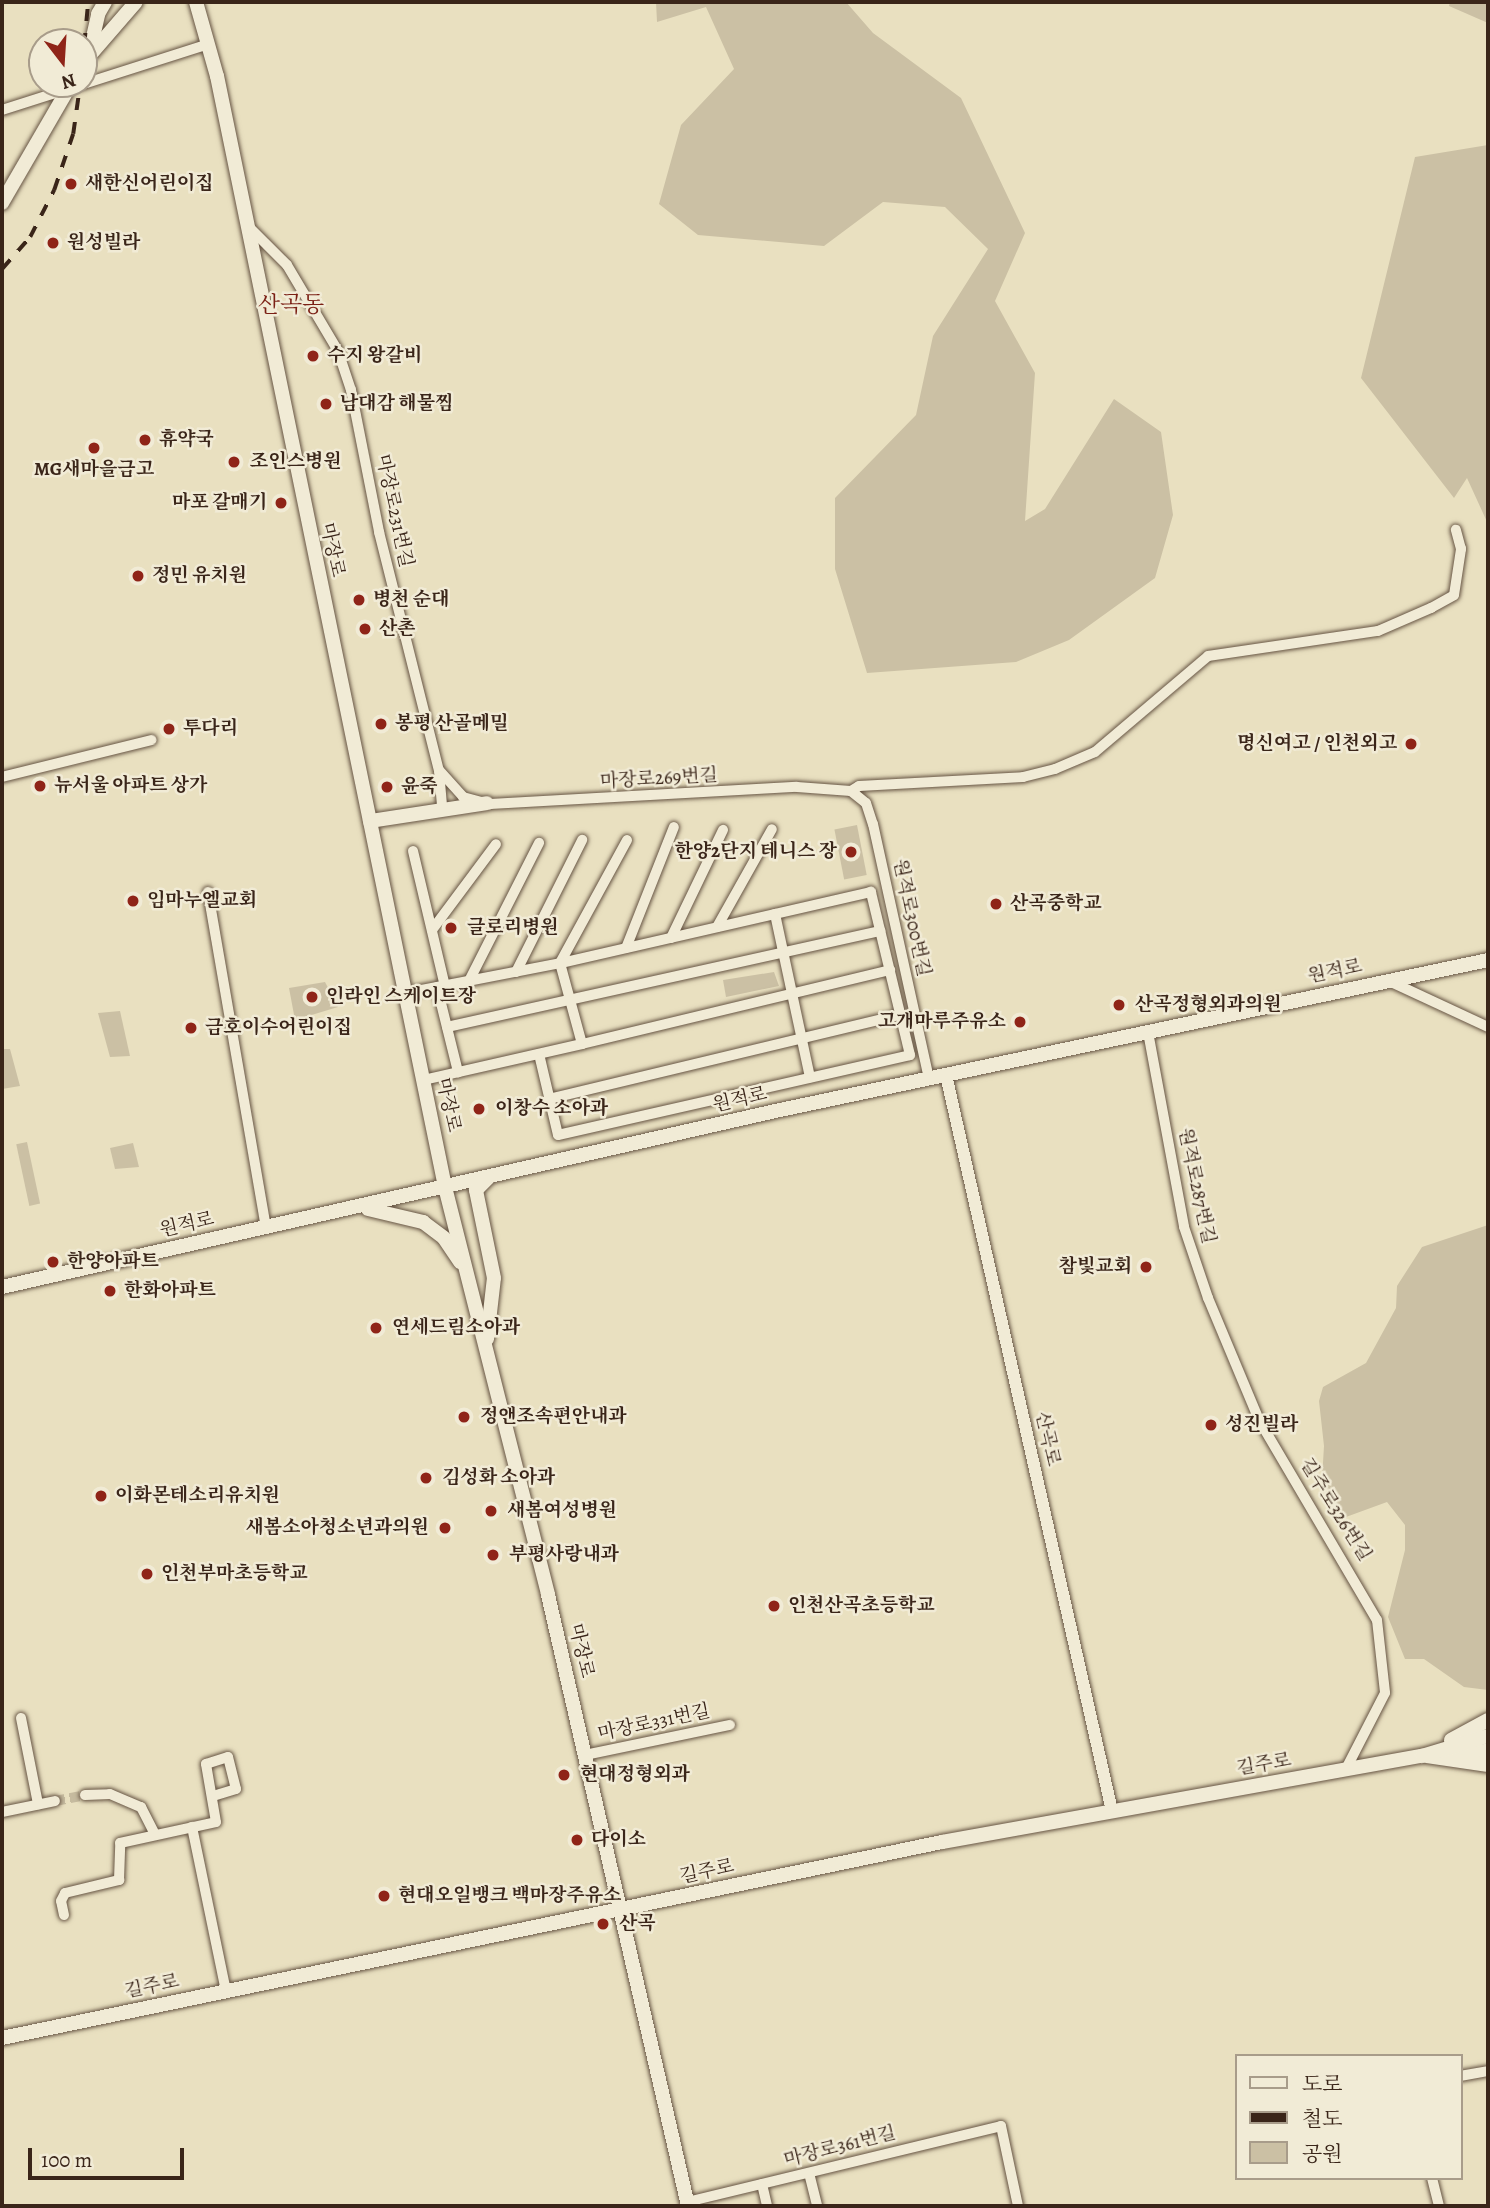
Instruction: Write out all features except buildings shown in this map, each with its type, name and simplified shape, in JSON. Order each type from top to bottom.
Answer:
[{"type":"main road","points":[[95,28],[105,2]]},
{"type":"main road","points":[[98,46],[136,2]]},
{"type":"main road","name":"마장로","points":[[196,2],[209,44],[446,1187],[585,1755],[688,2204]]},
{"type":"main road","points":[[2,202],[63,98]]},
{"type":"main road","points":[[370,821],[488,803]]},
{"type":"main road","name":"원적로","points":[[2,1287],[946,1075],[1488,960]]},
{"type":"main road","points":[[486,1344],[494,1278],[476,1190],[489,1177]]},
{"type":"main road","points":[[360,1208],[423,1222],[444,1238],[467,1273]]},
{"type":"main road","points":[[1422,1756],[1488,1720]]},
{"type":"main road","name":"길주로","points":[[1422,1756],[1488,1736]]},
{"type":"main road","name":"길주로","points":[[2,2038],[942,1842],[1422,1756],[1488,1751]]},
{"type":"main road","points":[[1422,1756],[1488,1765]]},
{"type":"street","points":[[98,78],[209,44]]},
{"type":"street","points":[[2,110],[36,98]]},
{"type":"street","name":"마장로231번길","points":[[247,226],[287,265],[338,351],[351,390],[379,532],[439,770],[463,797],[488,803]]},
{"type":"street","points":[[851,791],[859,786],[1023,777],[1055,769],[1095,752],[1208,656],[1378,631],[1432,608],[1454,594],[1461,549],[1456,530]]},
{"type":"street","points":[[2,777],[151,740]]},
{"type":"street","points":[[439,770],[442,808]]},
{"type":"street","name":"마장로269번길","points":[[488,803],[833,786],[851,791]]},
{"type":"street","name":"원적로300번길","points":[[851,791],[866,803],[873,824],[929,1079]]},
{"type":"street","points":[[626,948],[674,827]]},
{"type":"street","points":[[718,927],[772,829]]},
{"type":"street","points":[[671,938],[723,830]]},
{"type":"street","points":[[516,972],[582,840]]},
{"type":"street","points":[[582,1044],[560,963],[627,840]]},
{"type":"street","points":[[469,981],[539,843]]},
{"type":"street","points":[[432,930],[496,844]]},
{"type":"street","points":[[413,851],[432,930],[447,1027],[458,1072]]},
{"type":"street","points":[[208,892],[266,1227]]},
{"type":"street","points":[[406,993],[560,963],[871,892],[909,1055],[558,1135],[539,1054]]},
{"type":"street","points":[[775,914],[810,1077]]},
{"type":"street","points":[[447,1027],[880,931]]},
{"type":"street","points":[[424,1080],[890,970]]},
{"type":"street","points":[[1388,981],[1488,1027]]},
{"type":"street","points":[[549,1099],[900,1015]]},
{"type":"street","name":"원적로287번길","points":[[1148,1032],[1184,1227],[1259,1420]]},
{"type":"street","name":"산곡로","points":[[946,1075],[1112,1811]]},
{"type":"street","name":"길주로326번길","points":[[1259,1420],[1377,1620],[1385,1693],[1346,1769]]},
{"type":"street","points":[[21,1718],[38,1804]]},
{"type":"street","name":"마장로331번길","points":[[585,1755],[730,1725]]},
{"type":"street","points":[[85,1795],[110,1794],[141,1807],[154,1833]]},
{"type":"street","points":[[64,1915],[61,1901],[65,1893],[119,1880],[120,1843],[154,1833],[215,1822],[214,1796]]},
{"type":"street","points":[[2,1812],[55,1801]]},
{"type":"street","points":[[192,1827],[226,1991]]},
{"type":"street","points":[[1462,2076],[1488,2071]]},
{"type":"street","name":"마장로361번길","points":[[688,2204],[1001,2126],[1018,2206]]},
{"type":"street","points":[[809,2173],[817,2206]]},
{"type":"street","points":[[1432,2180],[1438,2206]]},
{"type":"street","points":[[762,2184],[767,2206]]},
{"type":"green space","points":[[656,2],[846,2],[873,33],[961,98],[1025,233],[995,301],[1035,373],[1025,521],[1045,509],[1114,399],[1161,432],[1173,515],[1155,578],[1069,640],[1016,662],[867,673],[835,569],[835,498],[916,415],[933,336],[988,249],[945,207],[883,202],[824,246],[698,235],[659,204],[681,125],[734,69],[706,7],[657,22]]},
{"type":"green space","points":[[1450,2],[1488,2],[1488,23],[1449,6]]},
{"type":"green space","points":[[1488,145],[1488,524],[1467,478],[1454,498],[1361,378],[1415,157]]},
{"type":"green space","name":"한양2단지 테니스 장","points":[[857,825],[867,875],[844,879],[834,829]]},
{"type":"green space","points":[[774,972],[779,986],[726,997],[723,980]]},
{"type":"green space","name":"인라인 스케이트장","points":[[325,982],[338,1007],[295,1020],[289,988]]},
{"type":"green space","points":[[120,1011],[130,1056],[110,1057],[98,1013]]},
{"type":"green space","points":[[2,1049],[10,1049],[20,1086],[2,1089]]},
{"type":"green space","points":[[27,1142],[40,1204],[29,1206],[16,1144]]},
{"type":"green space","points":[[133,1143],[139,1167],[115,1169],[110,1148]]},
{"type":"green space","points":[[1488,1225],[1488,1690],[1464,1687],[1424,1659],[1405,1659],[1388,1617],[1405,1550],[1405,1525],[1387,1502],[1335,1521],[1321,1495],[1324,1446],[1319,1401],[1323,1387],[1366,1363],[1396,1308],[1397,1286],[1422,1247]]},
{"type":"tunnel","points":[[55,1801],[85,1795]]},
{"type":"railway","points":[[86,28],[88,2]]},
{"type":"railway","points":[[2,269],[30,237],[54,190],[73,134],[78,98]]},
{"type":"place","name":"새한신어린이집","points":[[71,184]]},
{"type":"place","name":"원성빌라","points":[[53,243]]},
{"type":"place","name":"수지 왕갈비","points":[[313,356]]},
{"type":"place","name":"남대감 해물찜","points":[[326,404]]},
{"type":"place","name":"휴약국","points":[[145,440]]},
{"type":"place","name":"MG새마을금고","points":[[94,448]]},
{"type":"place","name":"조인스병원","points":[[234,462]]},
{"type":"place","name":"마포 갈매기","points":[[281,503]]},
{"type":"place","name":"정민 유치원","points":[[138,576]]},
{"type":"place","name":"병천 순대","points":[[359,600]]},
{"type":"place","name":"산촌","points":[[365,629]]},
{"type":"place","name":"봉평 산골메밀","points":[[381,724]]},
{"type":"place","name":"투다리","points":[[169,729]]},
{"type":"place","name":"명신여고 / 인천외고","points":[[1411,744]]},
{"type":"place","name":"뉴서울 아파트 상가","points":[[40,786]]},
{"type":"place","name":"윤죽","points":[[387,787]]},
{"type":"place","name":"한양2단지 테니스 장","points":[[851,852]]},
{"type":"place","name":"임마누엘교회","points":[[133,901]]},
{"type":"place","name":"산곡중학교","points":[[996,904]]},
{"type":"place","name":"글로리병원","points":[[451,928]]},
{"type":"place","name":"인라인 스케이트장","points":[[312,997]]},
{"type":"place","name":"산곡정형외과의원","points":[[1119,1005]]},
{"type":"place","name":"고개마루주유소","points":[[1020,1022]]},
{"type":"place","name":"금호이수어린이집","points":[[191,1028]]},
{"type":"place","name":"이창수 소아과","points":[[479,1109]]},
{"type":"place","name":"한양아파트","points":[[53,1262]]},
{"type":"place","name":"참빛교회","points":[[1146,1267]]},
{"type":"place","name":"한화아파트","points":[[110,1291]]},
{"type":"place","name":"연세드림소아과","points":[[376,1328]]},
{"type":"place","name":"정앤조속편안내과","points":[[464,1417]]},
{"type":"place","name":"성진빌라","points":[[1211,1425]]},
{"type":"place","name":"김성화 소아과","points":[[426,1478]]},
{"type":"place","name":"이화몬테소리유치원","points":[[101,1496]]},
{"type":"place","name":"새봄여성병원","points":[[491,1511]]},
{"type":"place","name":"새봄소아청소년과의원","points":[[445,1528]]},
{"type":"place","name":"부평사랑내과","points":[[493,1555]]},
{"type":"place","name":"인천부마초등학교","points":[[147,1574]]},
{"type":"place","name":"인천산곡초등학교","points":[[774,1606]]},
{"type":"place","name":"현대정형외과","points":[[564,1775]]},
{"type":"place","name":"다이소","points":[[577,1840]]},
{"type":"place","name":"현대오일뱅크 백마장주유소","points":[[384,1896]]},
{"type":"place","name":"산곡","points":[[603,1924]]},
{"type":"district","name":"산곡동","points":[[291,305]]}]
